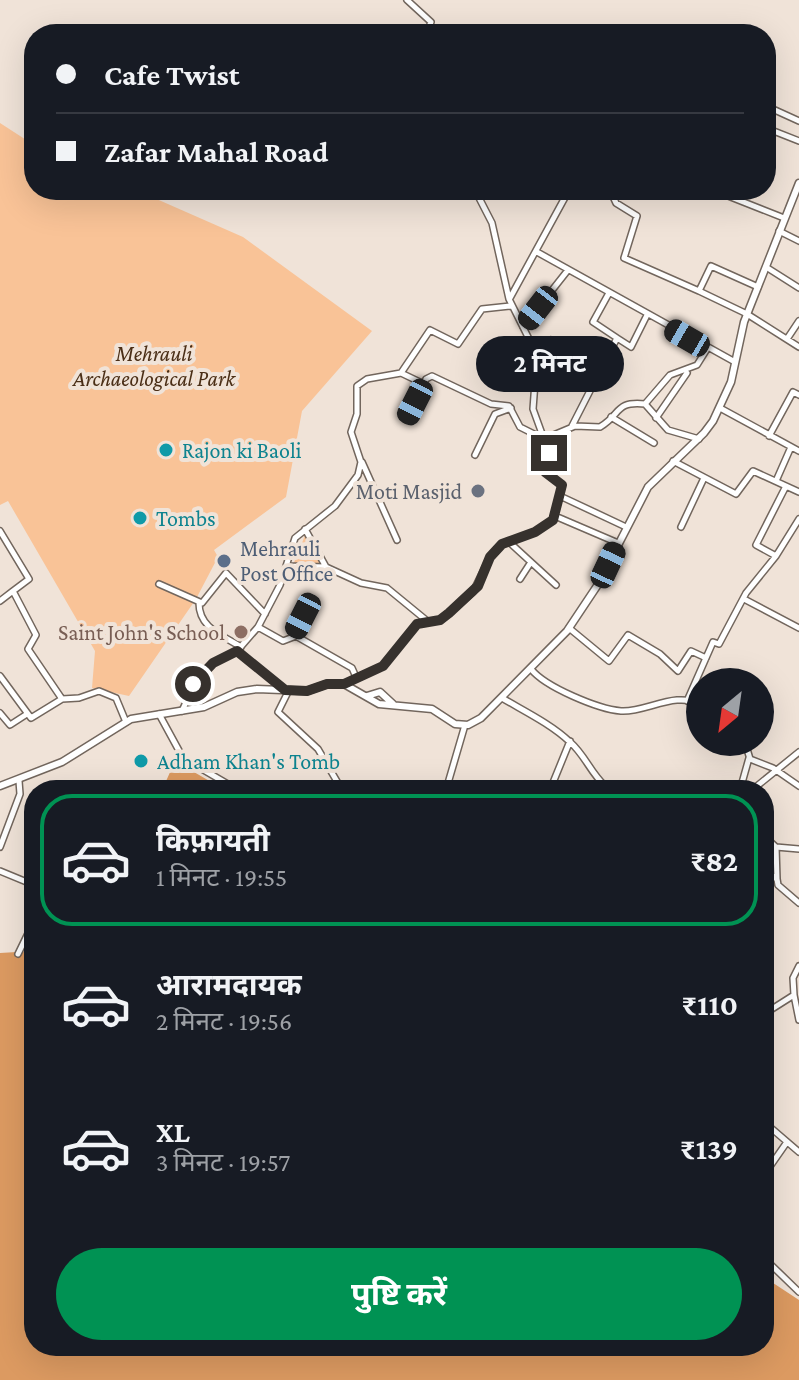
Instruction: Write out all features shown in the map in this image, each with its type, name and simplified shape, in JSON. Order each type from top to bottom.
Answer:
[{"type":"street","points":[[407,0],[430,24]]},
{"type":"street","points":[[776,111],[799,121]]},
{"type":"street","points":[[776,132],[799,141]]},
{"type":"street","points":[[0,786],[62,762],[135,718],[213,704],[237,692],[307,691],[327,684],[344,684],[367,696],[380,692],[393,704],[432,709],[455,724],[465,725],[481,718],[569,628],[597,586],[648,487],[672,460],[699,439],[720,408],[736,362],[747,314],[799,183]]},
{"type":"street","points":[[344,684],[378,670],[413,628],[447,616],[473,592],[490,557],[508,541],[535,532],[555,516],[562,485],[544,469],[549,455],[533,409],[537,363],[535,348],[511,306],[492,223],[480,200]]},
{"type":"street","points":[[509,299],[564,200]]},
{"type":"street","points":[[615,200],[637,216],[624,258],[747,314],[799,347]]},
{"type":"street","points":[[738,200],[784,218]]},
{"type":"street","points":[[778,230],[799,241]]},
{"type":"street","points":[[537,252],[707,349],[736,362]]},
{"type":"street","points":[[699,291],[711,266],[759,287]]},
{"type":"street","points":[[766,267],[799,288]]},
{"type":"street","points":[[523,327],[568,270]]},
{"type":"street","points":[[609,293],[593,322],[631,347],[647,315]]},
{"type":"street","points":[[401,373],[430,330],[458,344],[482,309],[511,306]]},
{"type":"street","points":[[787,339],[799,321]]},
{"type":"street","points":[[571,427],[617,338]]},
{"type":"street","points":[[537,363],[551,340],[585,359]]},
{"type":"street","points":[[544,439],[571,427],[596,428],[625,404],[645,404],[670,375],[697,365],[707,349]]},
{"type":"street","points":[[397,540],[352,438],[357,409],[354,389],[367,379],[401,373],[424,384]]},
{"type":"street","points":[[656,418],[687,373]]},
{"type":"street","points":[[406,420],[424,384],[432,376],[491,404],[511,408]]},
{"type":"street","points":[[769,436],[793,392],[799,395]]},
{"type":"street","points":[[645,404],[672,432],[699,439]]},
{"type":"street","points":[[511,408],[520,427],[544,439]]},
{"type":"street","points":[[475,455],[495,414],[511,408]]},
{"type":"street","points":[[720,408],[799,451]]},
{"type":"street","points":[[611,417],[654,443]]},
{"type":"street","points":[[776,481],[791,447]]},
{"type":"street","points":[[672,460],[736,494],[753,471],[799,492]]},
{"type":"street","points":[[182,711],[198,676],[213,663],[239,649],[258,627],[288,566],[295,538],[349,491],[361,462]]},
{"type":"street","points":[[681,527],[704,478]]},
{"type":"street","points":[[776,556],[756,545],[786,486]]},
{"type":"street","points":[[560,496],[626,527]]},
{"type":"street","points":[[555,516],[618,543]]},
{"type":"street","points":[[702,668],[713,642],[719,644],[744,599],[796,531],[799,519]]},
{"type":"street","points":[[305,529],[326,567]]},
{"type":"street","points":[[0,531],[29,580],[0,601]]},
{"type":"street","points":[[508,541],[556,585]]},
{"type":"street","points":[[520,579],[531,562]]},
{"type":"street","points":[[288,566],[326,567],[361,583],[387,588],[427,621]]},
{"type":"street","points":[[265,614],[226,573],[199,603],[200,617],[206,624],[287,690]]},
{"type":"street","points":[[159,584],[199,603]]},
{"type":"street","points":[[13,591],[36,635],[28,649],[62,699]]},
{"type":"street","points":[[744,599],[799,628]]},
{"type":"street","points":[[258,627],[282,641],[294,635],[303,616]]},
{"type":"street","points":[[569,628],[609,661],[628,635],[660,654],[678,671],[691,651],[706,658]]},
{"type":"street","points":[[294,635],[352,668],[356,677]]},
{"type":"street","points":[[531,669],[552,688],[619,711],[652,703],[686,701]]},
{"type":"street","points":[[0,676],[27,714],[35,717],[62,699],[79,698],[96,691],[109,693],[118,701],[126,722]]},
{"type":"street","points":[[287,690],[278,712],[318,749],[336,780]]},
{"type":"street","points":[[502,698],[570,741],[599,780]]},
{"type":"street","points":[[0,713],[10,725],[27,714]]},
{"type":"street","points":[[159,713],[183,758],[221,780]]},
{"type":"street","points":[[449,780],[465,725]]},
{"type":"street","points":[[554,780],[570,741]]},
{"type":"street","points":[[766,780],[799,752]]},
{"type":"street","points":[[743,780],[749,758],[778,771],[799,786]]},
{"type":"street","points":[[0,847],[20,794],[19,781]]},
{"type":"street","points":[[799,849],[776,847],[778,885],[799,903]]},
{"type":"street","points":[[0,871],[24,881]]},
{"type":"street","points":[[18,954],[24,942]]},
{"type":"street","points":[[799,966],[792,985],[799,1020]]},
{"type":"street","points":[[774,1008],[794,995]]},
{"type":"street","points":[[774,1131],[799,1152]]},
{"type":"street","points":[[774,1161],[787,1142]]},
{"type":"street","points":[[774,1268],[799,1292]]},
{"type":"green space","name":"Mehrauli Archaeological Park","points":[[0,123],[24,139],[24,200],[159,200],[243,237],[372,331],[302,411],[286,497],[214,550],[218,557],[196,599],[129,696],[92,688],[95,651],[8,501],[0,505]]},
{"type":"green space","points":[[306,533],[324,563],[321,567],[293,565]]},
{"type":"shaded area","points":[[175,761],[208,780],[167,780]]},
{"type":"shaded area","points":[[24,952],[24,1356],[774,1356],[774,1284],[799,1300],[799,1380],[0,1380],[0,953]]},
{"type":"place","name":"Rajon ki Baoli","points":[[166,450]]},
{"type":"place","name":"Moti Masjid","points":[[478,491]]},
{"type":"place","name":"Tombs","points":[[140,518]]},
{"type":"place","name":"Mehrauli Post Office","points":[[224,561]]},
{"type":"place","name":"Saint John's School","points":[[241,632]]},
{"type":"place","name":"Adham Khan's Tomb","points":[[141,761]]},
{"type":"route","points":[[193,684],[207,667],[237,651],[285,690],[307,691],[327,684],[344,684],[378,670],[417,624],[442,618],[473,592],[485,565],[502,544],[535,532],[553,520],[562,485],[545,472],[549,453]]}]
